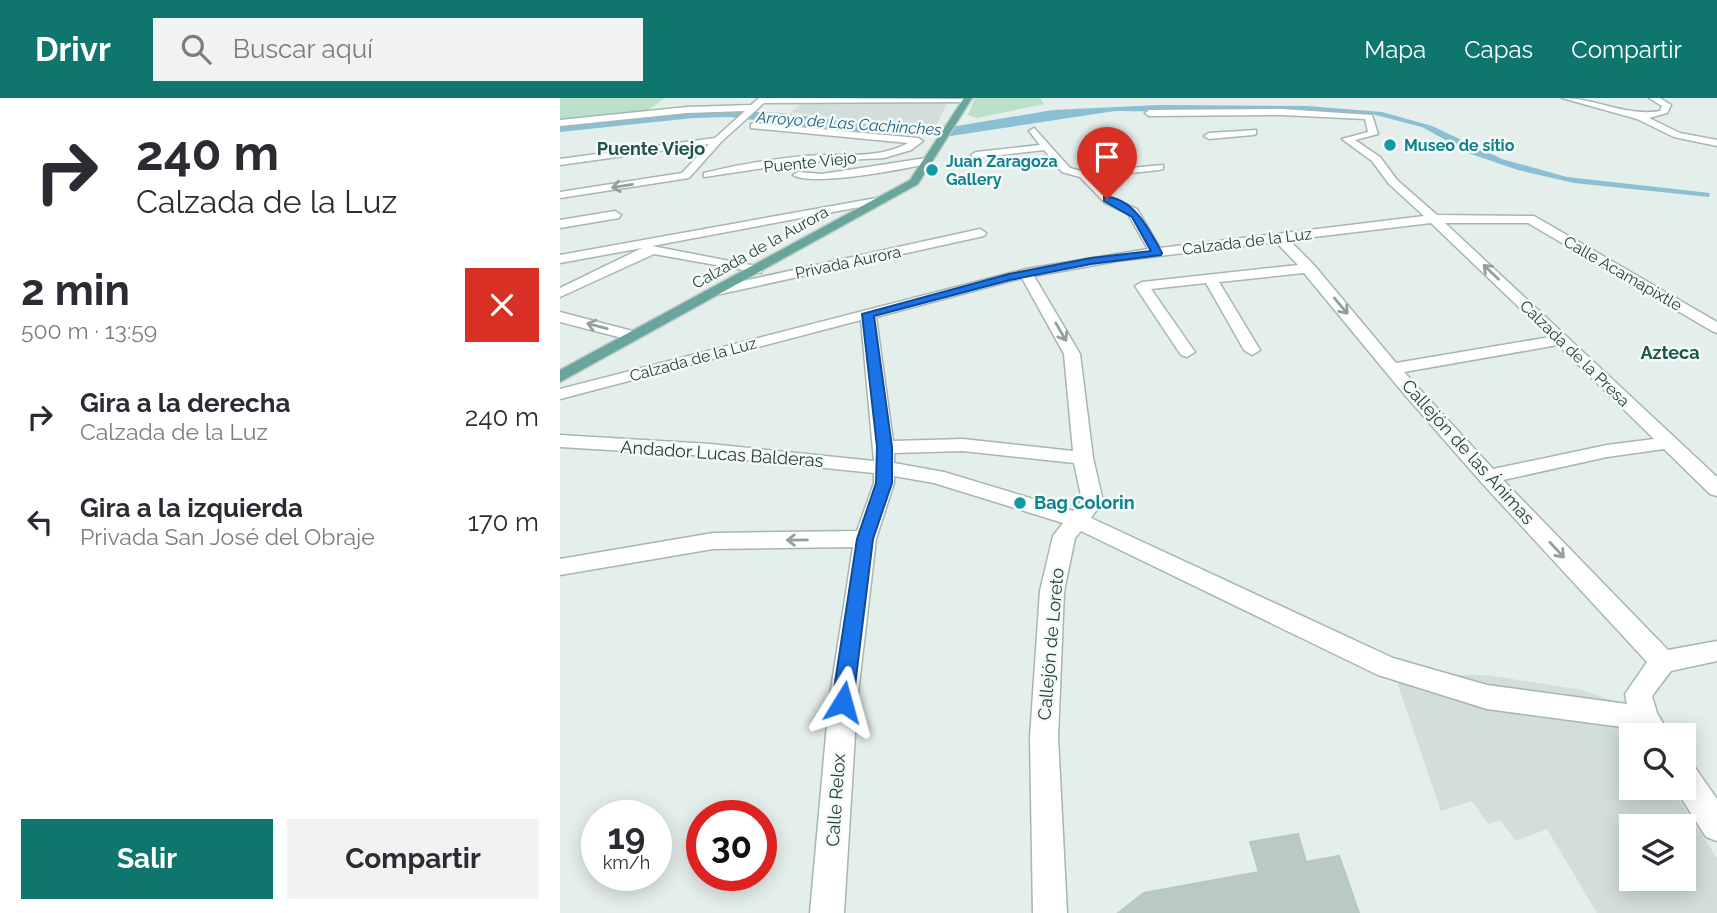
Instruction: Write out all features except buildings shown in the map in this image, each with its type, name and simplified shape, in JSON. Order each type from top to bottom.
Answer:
[{"type":"main road","name":"Calzada de la Aurora","points":[[560,377],[914,182],[937,142],[955,123],[968,98]]},
{"type":"street","points":[[560,162],[646,166],[685,176],[738,120],[763,99],[968,98]]},
{"type":"street","points":[[1566,98],[1640,117],[1676,135],[1717,143]]},
{"type":"street","points":[[1640,117],[1663,113],[1667,104],[1653,98]]},
{"type":"street","points":[[560,123],[687,110],[751,109]]},
{"type":"street","name":"Calzada de la Presa","points":[[1230,114],[1368,112],[1373,134],[1347,139],[1376,159],[1393,182],[1431,219],[1463,245],[1666,443],[1717,489]]},
{"type":"street","points":[[1149,113],[1230,114],[1253,131],[1201,130]]},
{"type":"street","name":"Puente Viejo","points":[[708,175],[820,158],[849,159],[906,150],[918,141],[754,126]]},
{"type":"street","points":[[1034,131],[1066,170],[1085,175],[1159,167]]},
{"type":"street","points":[[640,137],[646,166]]},
{"type":"street","points":[[560,195],[718,140]]},
{"type":"street","name":"Puente Viejo","points":[[911,147],[937,142]]},
{"type":"street","points":[[976,155],[1046,147]]},
{"type":"street","points":[[798,175],[822,177],[926,161]]},
{"type":"street","points":[[1085,175],[1109,201],[1136,215],[1157,253]]},
{"type":"street","points":[[560,259],[882,200]]},
{"type":"street","points":[[560,224],[615,215]]},
{"type":"street","name":"Calzada de la Luz","points":[[560,394],[1026,274],[1091,261],[1431,219],[1530,219]]},
{"type":"street","name":"Calle Acamapixtle","points":[[1530,219],[1717,328]]},
{"type":"street","name":"Privada Aurora","points":[[716,291],[981,233]]},
{"type":"street","name":"Callejón de las Ánimas","points":[[1279,237],[1309,268],[1488,477],[1663,662]]},
{"type":"street","points":[[560,293],[680,238]]},
{"type":"street","points":[[625,247],[756,270]]},
{"type":"street","points":[[1187,352],[1142,286],[1309,268]]},
{"type":"street","name":"Callejón de Loreto","points":[[1026,274],[1072,354],[1083,458],[1093,501],[1086,513],[1071,528],[1052,591],[1044,737],[1050,913]]},
{"type":"street","points":[[1209,277],[1252,350]]},
{"type":"street","points":[[1690,312],[1717,307]]},
{"type":"street","name":"Calle Relox","points":[[827,913],[843,702],[865,539],[884,483],[885,461],[868,314]]},
{"type":"street","points":[[560,317],[634,336]]},
{"type":"street","points":[[1393,369],[1561,340]]},
{"type":"street","name":"Andador Lucas Balderas","points":[[560,441],[885,461],[937,477],[1193,575],[1387,667],[1487,697],[1628,723]]},
{"type":"street","points":[[1488,477],[1607,450],[1666,443]]},
{"type":"street","points":[[885,461],[963,445],[1083,458]]},
{"type":"street","points":[[560,567],[703,541],[865,539]]},
{"type":"street","points":[[1649,723],[1638,694],[1663,662],[1717,651]]},
{"type":"street","points":[[1696,794],[1717,826]]},
{"type":"shaded area","points":[[805,100],[949,100],[937,124],[869,123],[791,112]]},
{"type":"shaded area","points":[[1396,663],[1428,675],[1487,675],[1582,690],[1634,708],[1641,723],[1619,723],[1619,800],[1679,800],[1688,814],[1619,814],[1619,891],[1696,891],[1696,826],[1717,858],[1717,913],[1597,913],[1547,829],[1516,841],[1500,820],[1488,824],[1472,801],[1441,811],[1397,682]]},
{"type":"green space","points":[[560,98],[664,98],[646,112],[560,122]]},
{"type":"green space","points":[[975,98],[1040,98],[1044,104],[977,118],[968,115]]},
{"type":"water","name":"Arroyo de Las Cachinches","points":[[1159,105],[1308,106],[1382,112],[1432,126],[1502,159],[1567,177],[1710,193],[1709,197],[1574,183],[1518,170],[1471,154],[1422,127],[1372,114],[1115,111],[944,137],[817,128],[730,117],[693,118],[560,132],[560,125],[684,111],[783,113],[861,124],[939,129],[1053,110]]},
{"type":"place","name":"Museo de sitio","points":[[1390,145]]},
{"type":"place","name":"Juan Zaragoza Gallery","points":[[932,170]]},
{"type":"place","name":"Bag Colorin","points":[[1020,503]]},
{"type":"district","name":"Puente Viejo","points":[[651,149]]},
{"type":"district","name":"Azteca","points":[[1670,353]]},
{"type":"route","points":[[843,702],[865,539],[884,483],[884,447],[868,314],[1009,277],[1091,261],[1157,253],[1136,215],[1107,199]]}]
